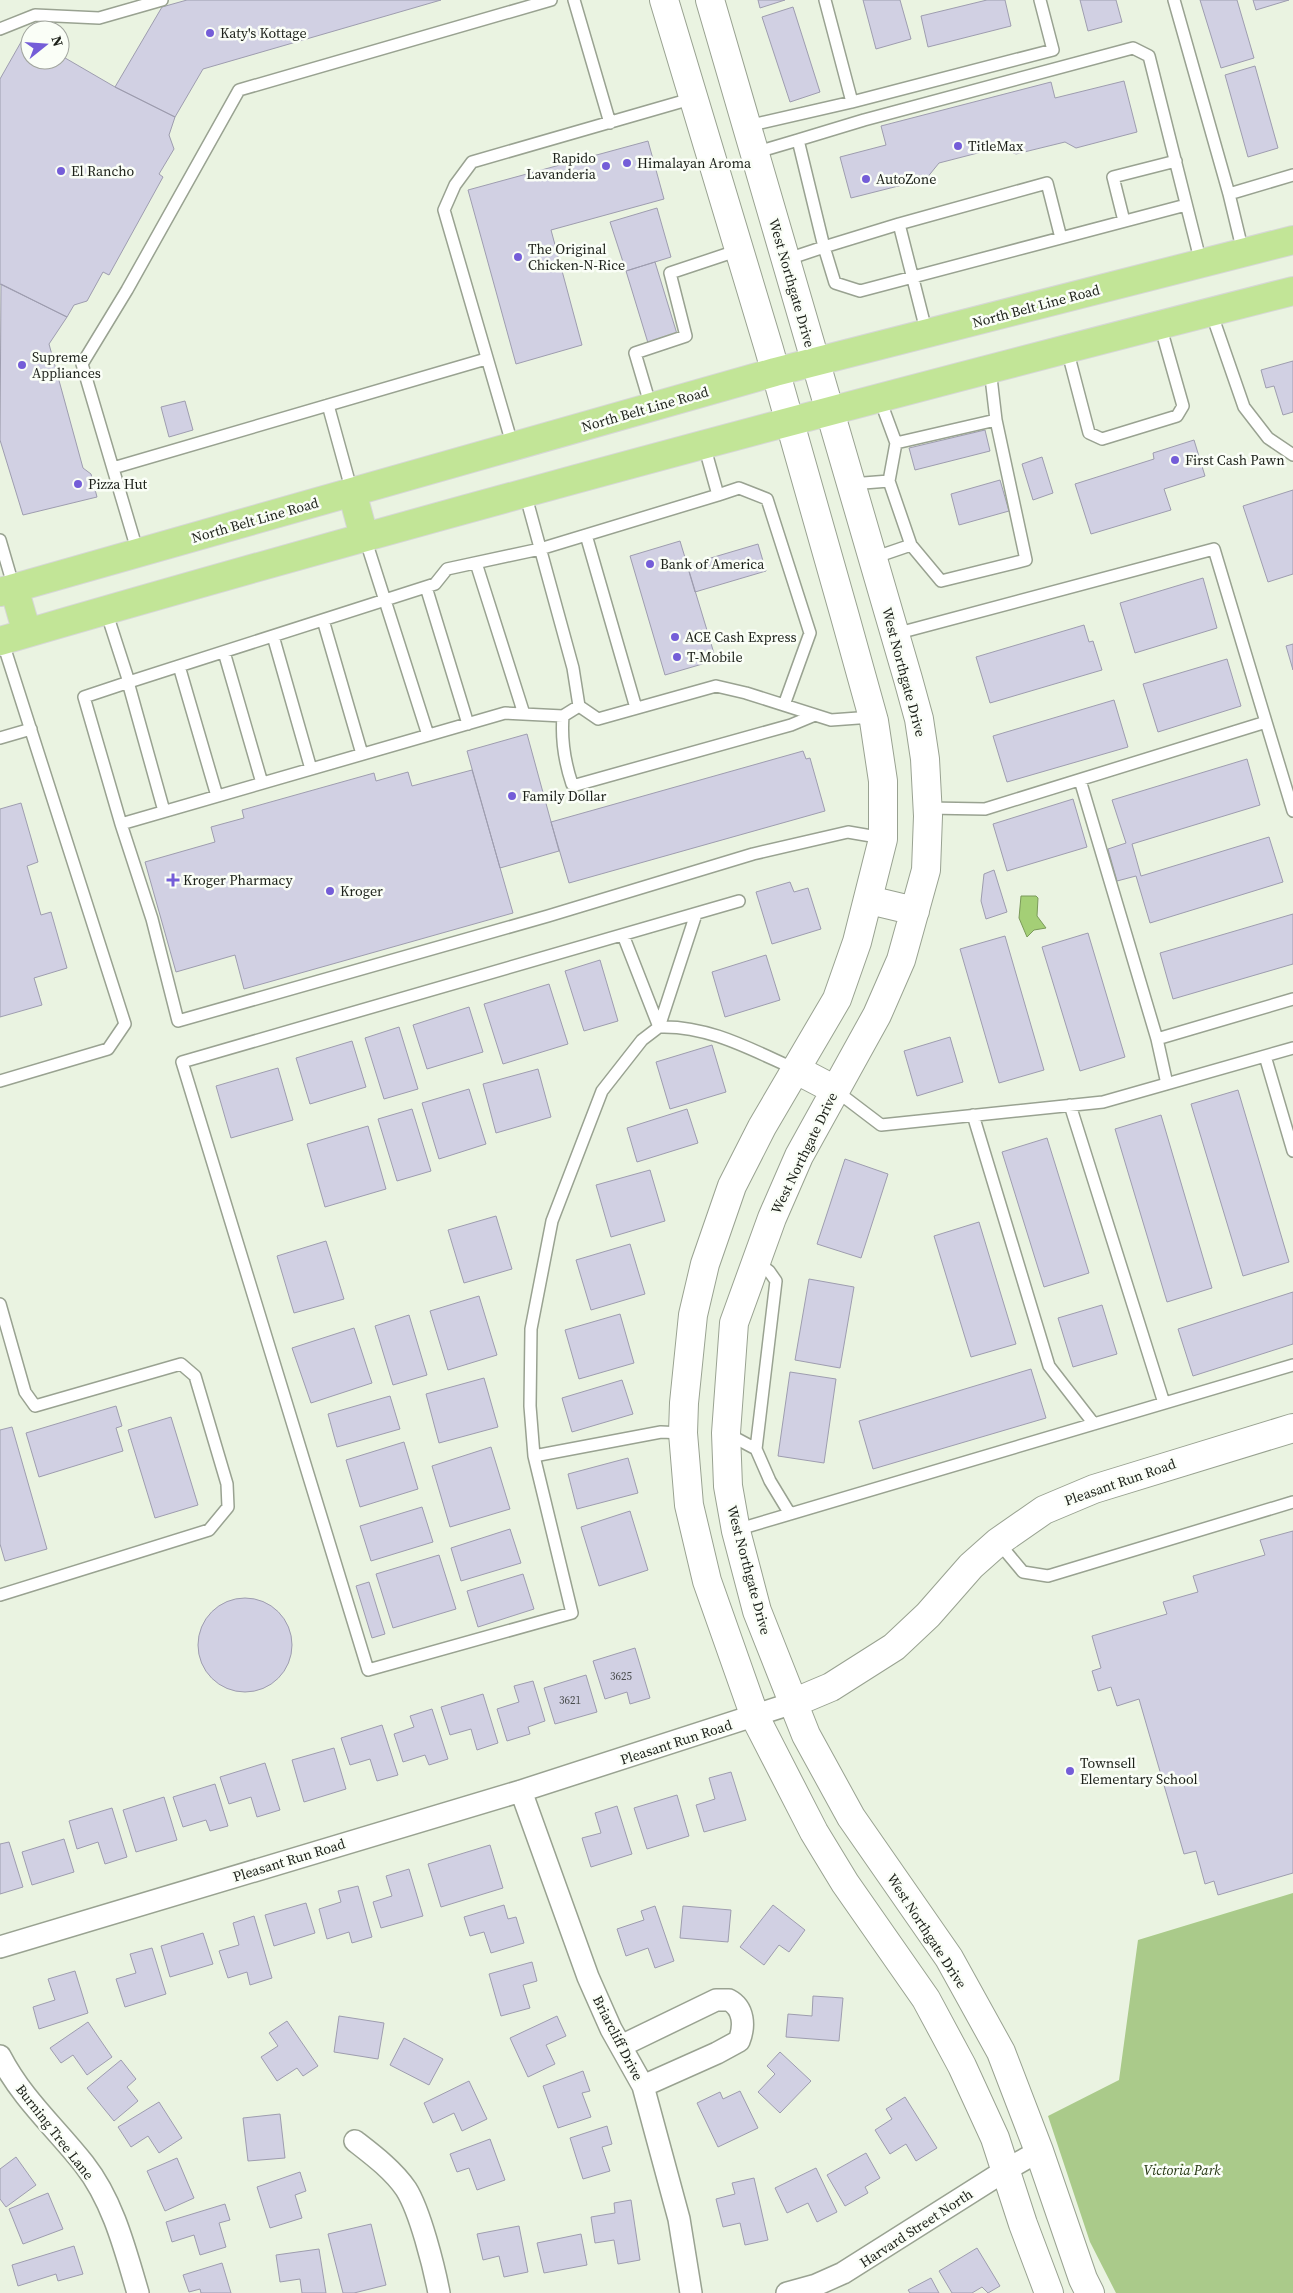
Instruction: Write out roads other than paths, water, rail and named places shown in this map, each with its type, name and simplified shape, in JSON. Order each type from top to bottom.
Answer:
[{"type":"main road","points":[[664,0],[776,372],[872,717],[883,782],[882,838],[869,900],[857,942],[836,999],[762,1127],[732,1186],[705,1264],[691,1332],[683,1433],[686,1478],[696,1540],[717,1614],[755,1717],[814,1832],[845,1883],[926,1999],[962,2066],[995,2138],[1023,2224],[1050,2293]]},
{"type":"main road","name":"West Northgate Drive","points":[[710,0],[915,706],[925,759],[928,808],[926,870],[897,969],[877,1014],[800,1156],[772,1218],[734,1323],[726,1432],[728,1486],[736,1531],[762,1626],[806,1735],[835,1790],[912,1908],[949,1958],[1001,2052],[1039,2151],[1083,2279],[1090,2293]]},
{"type":"main road","name":"North Belt Line Road","points":[[7,590],[776,372],[1293,240]]},
{"type":"main road","points":[[7,590],[10,638],[364,536],[789,420],[1293,291]]},
{"type":"main road","points":[[352,492],[364,536]]},
{"type":"main road","points":[[872,717],[915,706]]},
{"type":"main road","points":[[869,900],[914,911]]},
{"type":"main road","points":[[795,1070],[835,1090]]},
{"type":"main road","name":"Pleasant Run Road","points":[[793,1703],[831,1688],[894,1647],[928,1615],[971,1566],[1027,1520],[1074,1496],[1293,1428]]},
{"type":"main road","points":[[683,1433],[726,1432]]},
{"type":"street","name":"Pleasant Run Road","points":[[0,1947],[521,1791],[755,1717],[793,1703]]},
{"type":"street","name":"Briarcliff Drive","points":[[521,1791],[588,1977],[611,2030],[643,2086],[679,2219],[690,2293]]},
{"type":"street","points":[[621,2046],[716,2000],[729,2000],[735,2003],[740,2010],[743,2029],[739,2041],[717,2053],[643,2086]]},
{"type":"street","name":"Burning Tree Lane","points":[[0,2056],[10,2075],[39,2114],[85,2165],[104,2197],[120,2235],[138,2293]]},
{"type":"street","points":[[355,2140],[382,2162],[406,2190],[422,2228],[436,2275],[439,2293]]},
{"type":"street","name":"Harvard Street North","points":[[787,2293],[816,2285],[843,2273],[1039,2151]]},
{"type":"lane","points":[[0,29],[35,15],[99,18],[162,0]]},
{"type":"lane","points":[[138,553],[82,364],[127,290],[239,90],[522,4],[551,0]]},
{"type":"lane","points":[[574,0],[610,124]]},
{"type":"lane","points":[[826,0],[852,102]]},
{"type":"lane","points":[[747,126],[852,102],[1053,50],[1040,0]]},
{"type":"lane","points":[[1174,0],[1229,194],[1243,252]]},
{"type":"lane","points":[[754,153],[864,120],[1133,48],[1149,56],[1201,263]]},
{"type":"lane","points":[[513,447],[444,210],[455,185],[472,162],[610,124],[694,98]]},
{"type":"lane","points":[[798,140],[824,247],[835,283],[860,291],[1186,205]]},
{"type":"lane","points":[[1124,221],[1113,177],[1176,161]]},
{"type":"lane","points":[[1229,194],[1293,175]]},
{"type":"lane","points":[[785,260],[899,224],[1047,183],[1061,238]]},
{"type":"lane","points":[[899,224],[927,334]]},
{"type":"lane","points":[[651,407],[636,353],[686,336],[670,273],[739,250]]},
{"type":"lane","points":[[1211,312],[1244,407],[1268,438],[1293,455]]},
{"type":"lane","points":[[1067,349],[1089,433],[1102,439],[1177,416],[1183,406],[1160,325]]},
{"type":"lane","points":[[113,468],[486,358]]},
{"type":"lane","points":[[879,397],[896,443],[889,481],[911,546],[941,581],[1026,560],[996,420],[990,369]]},
{"type":"lane","points":[[328,405],[352,492]]},
{"type":"lane","points":[[896,443],[996,420]]},
{"type":"lane","points":[[704,444],[718,495]]},
{"type":"lane","points":[[850,484],[889,481]]},
{"type":"lane","points":[[784,705],[810,633],[767,499],[739,488],[540,549],[447,569],[435,584],[84,697],[121,824],[152,919],[178,1021],[548,916],[753,854],[848,832],[882,838]]},
{"type":"lane","points":[[525,493],[574,668],[578,706]]},
{"type":"lane","points":[[586,534],[636,708]]},
{"type":"lane","points":[[364,536],[428,735]]},
{"type":"lane","points":[[0,540],[7,590]]},
{"type":"lane","points":[[872,558],[911,546]]},
{"type":"lane","points":[[895,634],[1214,549],[1293,811]]},
{"type":"lane","points":[[476,562],[524,714]]},
{"type":"lane","points":[[426,586],[468,724]]},
{"type":"lane","points":[[106,610],[129,682],[164,811]]},
{"type":"lane","points":[[323,620],[362,754]]},
{"type":"lane","points":[[273,636],[312,769]]},
{"type":"lane","points":[[0,1081],[108,1049],[125,1024],[30,729],[10,638]]},
{"type":"lane","points":[[224,652],[262,783]]},
{"type":"lane","points":[[179,666],[217,796]]},
{"type":"lane","points":[[578,706],[598,719],[716,686],[746,692],[831,720],[872,717]]},
{"type":"lane","points":[[121,824],[505,713],[563,716],[578,706]]},
{"type":"lane","points":[[563,716],[561,741],[566,767],[572,784],[576,785],[791,725],[815,715]]},
{"type":"lane","points":[[928,808],[985,809],[1266,722]]},
{"type":"lane","points":[[0,738],[30,729]]},
{"type":"lane","points":[[1080,780],[1157,1039],[1167,1084]]},
{"type":"lane","points":[[696,914],[659,1027],[642,1040],[602,1091],[552,1221],[531,1329],[530,1406],[534,1456],[572,1613],[368,1670],[182,1062],[739,901]]},
{"type":"lane","points":[[623,935],[659,1027]]},
{"type":"lane","points":[[1157,1039],[1293,999]]},
{"type":"lane","points":[[659,1027],[675,1027],[731,1040],[795,1070]]},
{"type":"lane","points":[[835,1090],[881,1125],[1103,1102],[1293,1048]]},
{"type":"lane","points":[[1265,1056],[1293,1151]]},
{"type":"lane","points":[[1070,1105],[1164,1403]]},
{"type":"lane","points":[[973,1115],[1049,1366],[1094,1424]]},
{"type":"lane","points":[[756,1261],[769,1271],[776,1281],[756,1449],[770,1481],[790,1514]]},
{"type":"lane","points":[[0,1304],[25,1392],[35,1406],[180,1364],[194,1376],[228,1484],[228,1507],[209,1530],[0,1595]]},
{"type":"lane","points":[[736,1531],[1293,1365]]},
{"type":"lane","points":[[534,1456],[661,1432],[683,1433]]},
{"type":"lane","points":[[726,1432],[756,1449]]},
{"type":"lane","points":[[998,1542],[1023,1572],[1048,1576],[1293,1502]]},
{"type":"place","name":"Katy's Kottage","points":[[210,33]]},
{"type":"place","name":"TitleMax","points":[[958,146]]},
{"type":"place","name":"Himalayan Aroma","points":[[627,163]]},
{"type":"place","name":"Rapido Lavanderia","points":[[606,166]]},
{"type":"place","name":"El Rancho","points":[[61,171]]},
{"type":"place","name":"AutoZone","points":[[866,179]]},
{"type":"place","name":"The Original Chicken-N-Rice","points":[[518,257]]},
{"type":"place","name":"Supreme Appliances","points":[[22,365]]},
{"type":"place","name":"First Cash Pawn","points":[[1175,460]]},
{"type":"place","name":"Pizza Hut","points":[[78,484]]},
{"type":"place","name":"Bank of America","points":[[650,564]]},
{"type":"place","name":"ACE Cash Express","points":[[675,637]]},
{"type":"place","name":"T-Mobile","points":[[677,657]]},
{"type":"place","name":"Family Dollar","points":[[512,796]]},
{"type":"place","name":"Kroger Pharmacy","points":[[173,880]]},
{"type":"place","name":"Kroger","points":[[330,891]]},
{"type":"place","name":"Townsell Elementary School","points":[[1070,1771]]},
{"type":"park label","name":"Victoria Park","points":[[1182,2170]]}]
